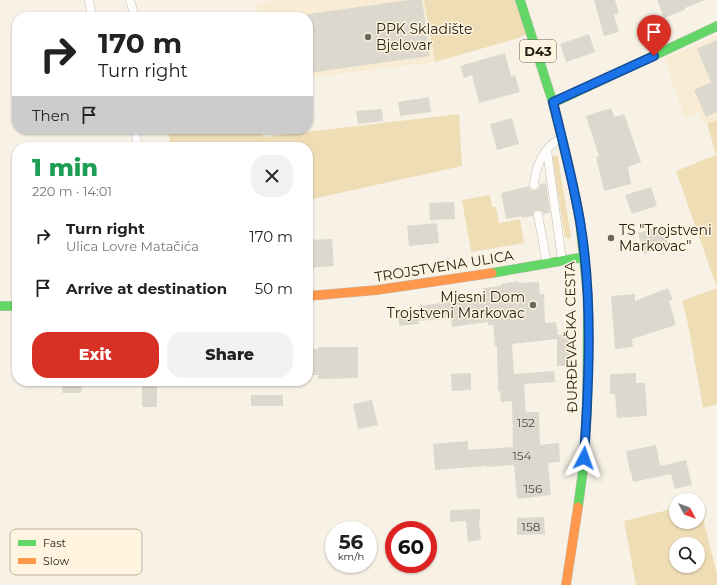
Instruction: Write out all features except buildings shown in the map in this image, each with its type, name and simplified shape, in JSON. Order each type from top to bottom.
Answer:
[{"type":"main road","name":"ĐURĐEVAČKA CESTA","points":[[520,0],[553,102],[573,185],[584,258],[588,298],[587,411],[584,470],[566,585]]},
{"type":"main road","points":[[553,102],[717,26]]},
{"type":"main road","name":"TROJSTVENA ULICA","points":[[313,296],[353,293],[438,282],[584,258]]},
{"type":"main road","points":[[536,266],[557,272]]},
{"type":"main road","points":[[579,287],[588,298]]},
{"type":"main road","points":[[0,306],[12,306]]},
{"type":"lane","points":[[89,0],[91,12]]},
{"type":"lane","points":[[130,0],[134,12]]},
{"type":"lane","points":[[534,185],[535,173],[547,150],[554,142],[562,138]]},
{"type":"lane","points":[[547,150],[562,261]]},
{"type":"lane","points":[[538,215],[546,264]]},
{"type":"shaded area","name":"PPK Skladište Bjelovar","points":[[291,0],[424,0],[435,62],[313,77],[313,12],[257,12],[257,2]]},
{"type":"shaded area","points":[[424,0],[520,0],[531,33],[435,62]]},
{"type":"shaded area","points":[[717,35],[717,120],[703,124],[698,112],[685,118],[664,59]]},
{"type":"shaded area","points":[[459,114],[462,166],[313,199],[313,142],[170,142],[169,134],[263,134],[263,137],[289,134],[313,134],[313,131]]},
{"type":"shaded area","points":[[717,120],[717,288],[676,171],[716,155],[707,123]]},
{"type":"shaded area","points":[[555,155],[558,157],[571,237],[569,239],[565,237],[552,158]]},
{"type":"shaded area","points":[[490,195],[492,207],[496,207],[499,223],[520,219],[524,243],[471,252],[462,200]]},
{"type":"shaded area","points":[[717,288],[717,404],[703,408],[688,324],[682,301]]},
{"type":"shaded area","points":[[669,510],[669,529],[705,529],[705,526],[717,574],[717,585],[636,585],[624,521]]},
{"type":"traffic: fast","points":[[520,0],[553,103],[573,185],[580,222],[588,298],[587,411],[583,470],[578,507]]},
{"type":"traffic: fast","points":[[553,103],[717,26]]},
{"type":"traffic: fast","points":[[492,273],[584,257]]},
{"type":"traffic: fast","points":[[0,306],[12,306]]},
{"type":"traffic: slow","points":[[313,296],[377,290],[492,273]]},
{"type":"traffic: slow","points":[[566,585],[578,507]]},
{"type":"place","name":"PPK Skladište Bjelovar","points":[[368,37]]},
{"type":"place","name":"TS \"Trojstveni Markovac\"","points":[[611,238]]},
{"type":"place","name":"Mjesni Dom Trojstveni Markovac","points":[[533,305]]},
{"type":"route","points":[[584,458],[587,411],[588,298],[580,222],[573,185],[553,102],[568,97],[654,56]]}]
